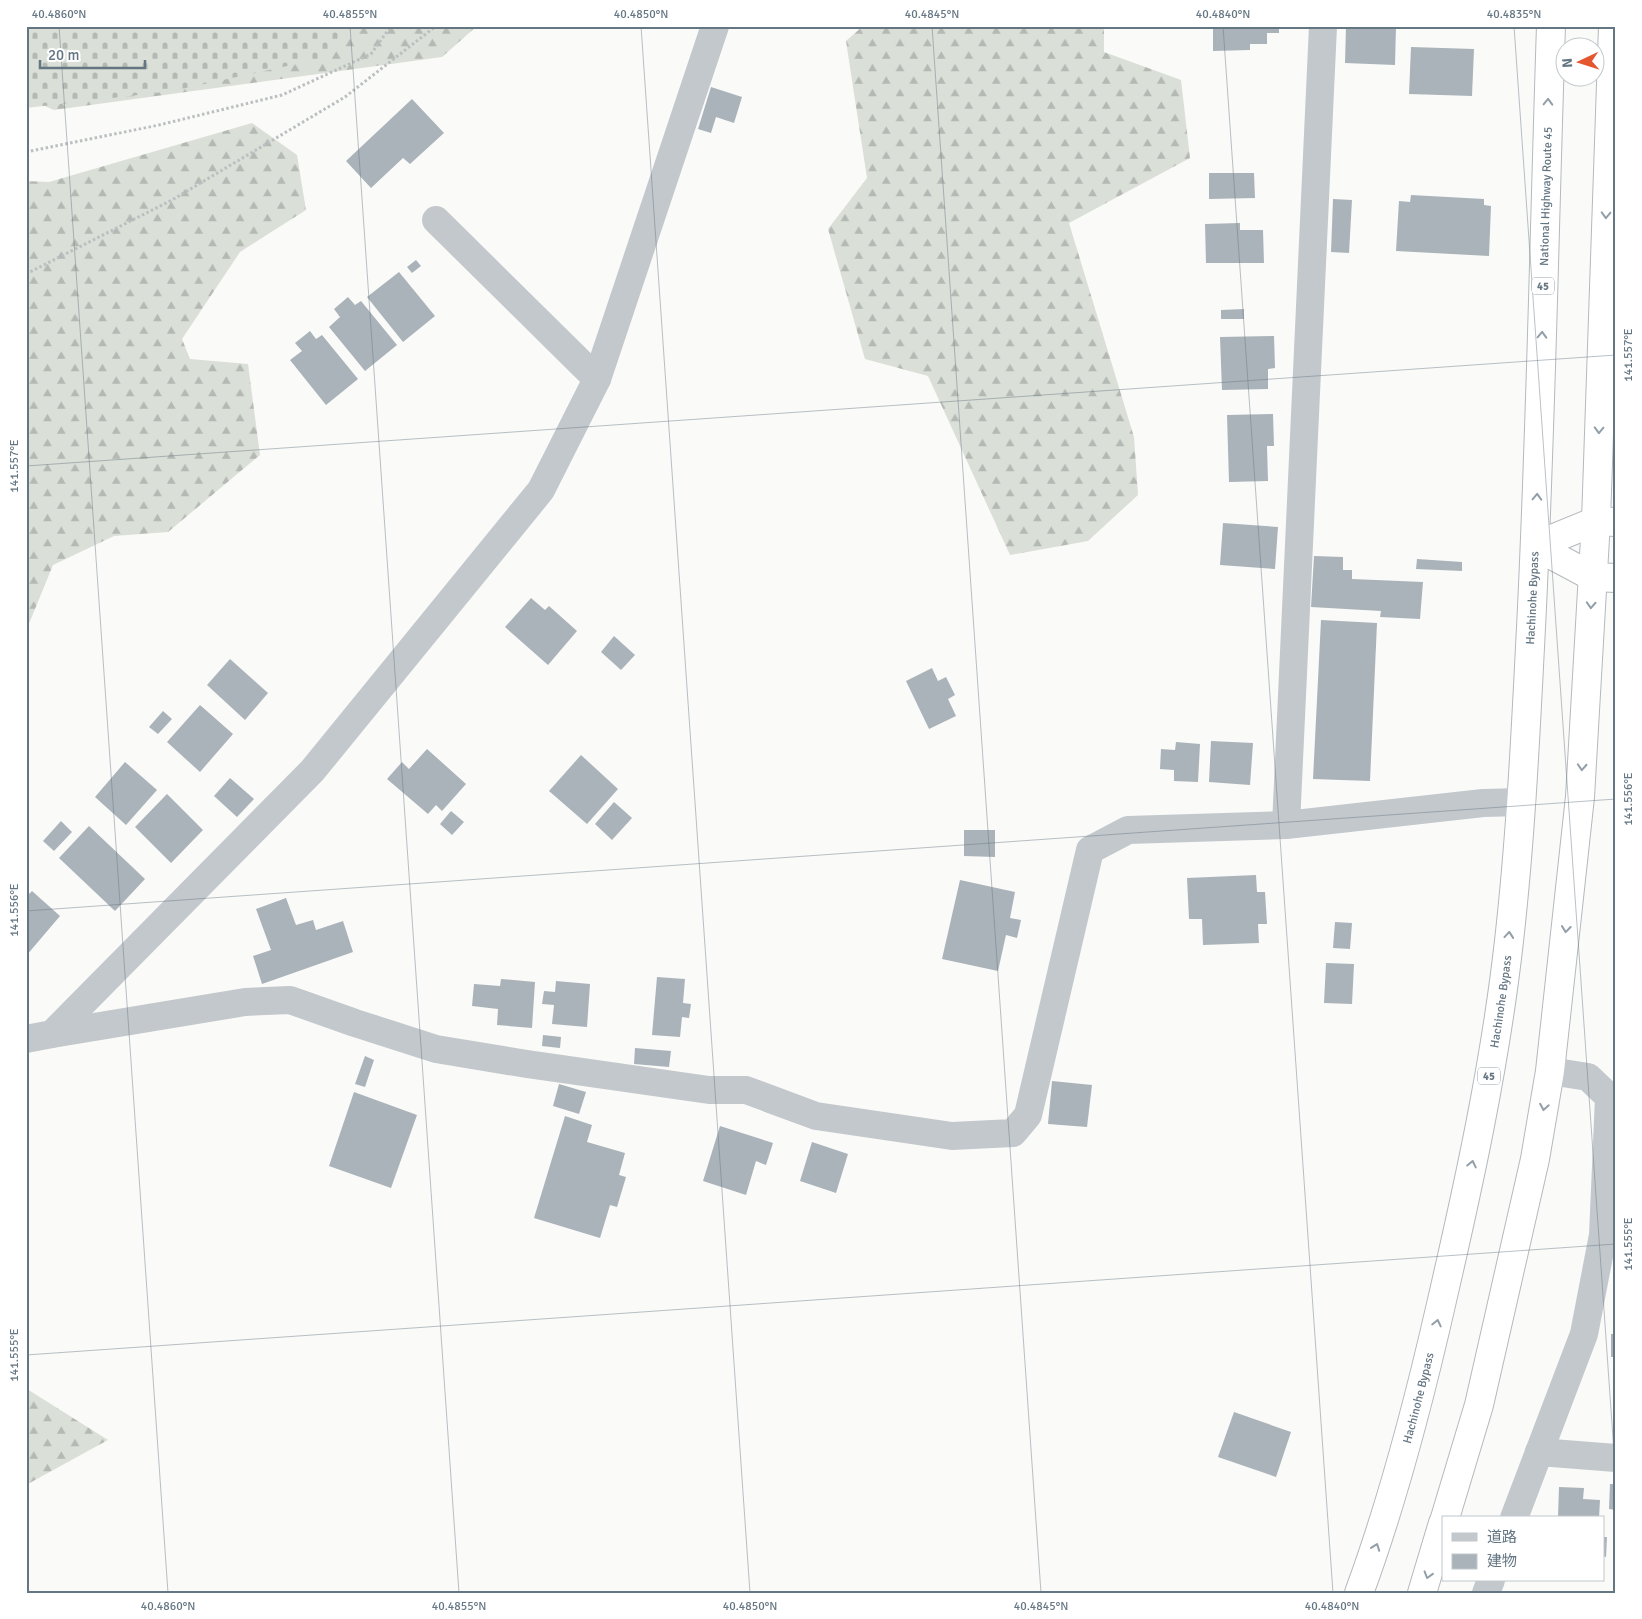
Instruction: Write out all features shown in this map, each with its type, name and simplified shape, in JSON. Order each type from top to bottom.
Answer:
[{"type":"highway","name":"National Highway Route 45","points":[[1535,546],[1550,26]]},
{"type":"highway","points":[[1446,1516],[1479,1404],[1535,1159],[1550,1071],[1604,578],[1612,26]]},
{"type":"highway","points":[[1535,546],[1606,522]]},
{"type":"highway","points":[[1535,546],[1604,578]]},
{"type":"highway","name":"Hachinohe Bypass","points":[[1359,1593],[1381,1534],[1425,1373],[1484,1107],[1508,944],[1522,802],[1535,546]]},
{"type":"highway","points":[[1422,1593],[1442,1526]]},
{"type":"street","points":[[52,1034],[318,764],[540,490],[597,379],[715,26]]},
{"type":"street","points":[[1286,825],[1323,26]]},
{"type":"street","points":[[436,220],[597,379]]},
{"type":"street","points":[[26,1039],[244,1002],[290,1000],[355,1023],[436,1048],[527,1064],[709,1090],[746,1090],[816,1116],[952,1136],[1013,1133],[1028,1115],[1090,850],[1128,830],[1286,825],[1483,803],[1522,802]]},
{"type":"street","points":[[1515,1516],[1584,1334],[1603,1235],[1611,1158],[1609,1097],[1588,1077],[1550,1071]]},
{"type":"street","points":[[1539,1452],[1616,1458]]},
{"type":"path","points":[[26,152],[159,125],[282,95],[371,54],[391,26]]},
{"type":"path","points":[[26,274],[172,200],[346,98],[436,26]]},
{"type":"green space","points":[[26,26],[346,26],[324,58],[172,91],[26,108]]},
{"type":"green space","points":[[268,26],[477,26],[442,57],[54,110],[26,98]]},
{"type":"green space","points":[[863,26],[1104,26],[1104,52],[1181,80],[1190,158],[1069,223],[1134,437],[1138,495],[1088,541],[1010,555],[928,376],[865,359],[828,229],[867,178],[846,41]]},
{"type":"green space","points":[[252,123],[297,155],[306,210],[240,252],[182,339],[190,359],[248,364],[260,455],[168,532],[114,536],[53,565],[26,631],[26,181],[49,182]]},
{"type":"green space","points":[[26,1386],[27,1389],[108,1440],[26,1485]]},
{"type":"building","points":[[1213,26],[1279,26],[1279,33],[1267,33],[1267,44],[1250,44],[1250,50],[1213,51]]},
{"type":"building","points":[[1346,26],[1396,26],[1395,65],[1345,63]]},
{"type":"building","points":[[1411,47],[1474,49],[1472,96],[1409,94]]},
{"type":"building","points":[[711,87],[742,97],[734,123],[716,117],[711,133],[698,129]]},
{"type":"building","points":[[412,99],[444,133],[410,164],[403,158],[371,188],[346,161]]},
{"type":"building","points":[[1209,173],[1254,173],[1255,198],[1209,199]]},
{"type":"building","points":[[1411,195],[1484,199],[1484,205],[1491,206],[1489,256],[1396,251],[1399,201],[1410,202]]},
{"type":"building","points":[[1333,199],[1352,200],[1349,253],[1331,252]]},
{"type":"building","points":[[1240,223],[1240,230],[1263,230],[1264,263],[1206,263],[1205,224]]},
{"type":"building","points":[[416,260],[421,266],[412,273],[407,267]]},
{"type":"building","points":[[399,272],[435,316],[403,342],[367,297]]},
{"type":"building","points":[[348,297],[355,305],[361,301],[397,345],[365,371],[329,327],[340,317],[334,309]]},
{"type":"building","points":[[1244,309],[1244,319],[1221,319],[1221,310]]},
{"type":"building","points":[[310,331],[316,339],[322,335],[358,379],[326,405],[290,360],[302,351],[295,343]]},
{"type":"building","points":[[1274,336],[1275,368],[1268,369],[1268,389],[1222,390],[1220,337]]},
{"type":"building","points":[[1273,414],[1274,446],[1267,446],[1268,481],[1229,482],[1227,415]]},
{"type":"building","points":[[1223,523],[1278,527],[1275,569],[1220,565]]},
{"type":"building","points":[[1314,556],[1343,557],[1343,570],[1352,570],[1352,579],[1423,582],[1420,619],[1380,617],[1381,611],[1311,607]]},
{"type":"building","points":[[1417,559],[1462,562],[1462,571],[1416,569]]},
{"type":"building","points":[[531,598],[545,610],[549,606],[577,631],[548,665],[505,627]]},
{"type":"building","points":[[1321,620],[1377,623],[1370,781],[1313,779]]},
{"type":"building","points":[[614,636],[635,655],[621,670],[601,652]]},
{"type":"building","points":[[230,659],[268,693],[245,720],[207,685]]},
{"type":"building","points":[[932,668],[938,681],[946,677],[955,695],[948,699],[956,716],[929,729],[906,681]]},
{"type":"building","points":[[200,705],[233,734],[200,772],[167,742]]},
{"type":"building","points":[[163,711],[172,719],[158,734],[149,727]]},
{"type":"building","points":[[1211,741],[1253,743],[1250,785],[1209,782]]},
{"type":"building","points":[[1176,742],[1200,744],[1198,782],[1174,781],[1174,770],[1160,769],[1161,749],[1175,750]]},
{"type":"building","points":[[427,749],[466,784],[442,811],[436,805],[428,814],[387,779],[402,762],[409,769]]},
{"type":"building","points":[[581,755],[618,789],[587,824],[549,791]]},
{"type":"building","points":[[125,762],[157,790],[126,825],[95,797]]},
{"type":"building","points":[[230,778],[254,799],[237,817],[214,796]]},
{"type":"building","points":[[167,794],[203,830],[171,863],[135,827]]},
{"type":"building","points":[[614,802],[632,818],[612,840],[595,824]]},
{"type":"building","points":[[451,811],[464,822],[452,835],[440,824]]},
{"type":"building","points":[[61,821],[72,832],[54,851],[43,841]]},
{"type":"building","points":[[89,826],[145,879],[115,911],[59,858]]},
{"type":"building","points":[[964,830],[995,830],[995,857],[964,856]]},
{"type":"building","points":[[1256,875],[1257,892],[1265,892],[1267,924],[1258,924],[1259,943],[1203,945],[1202,919],[1189,919],[1187,878]]},
{"type":"building","points":[[960,880],[1015,892],[1010,918],[1021,920],[1017,938],[1006,935],[998,971],[942,959]]},
{"type":"building","points":[[32,891],[60,916],[26,956],[26,897]]},
{"type":"building","points":[[286,898],[296,925],[313,920],[316,930],[343,921],[353,952],[262,984],[253,956],[271,950],[256,909]]},
{"type":"building","points":[[1335,922],[1352,923],[1350,949],[1333,948]]},
{"type":"building","points":[[1326,963],[1354,964],[1352,1004],[1324,1003]]},
{"type":"building","points":[[657,977],[685,979],[683,1003],[691,1004],[689,1018],[682,1017],[680,1037],[652,1035]]},
{"type":"building","points":[[501,979],[535,982],[532,1028],[497,1025],[498,1009],[472,1006],[474,984],[500,986]]},
{"type":"building","points":[[556,981],[590,984],[587,1027],[552,1024],[554,1005],[542,1004],[544,991],[555,992]]},
{"type":"building","points":[[543,1035],[561,1037],[560,1048],[542,1046]]},
{"type":"building","points":[[635,1048],[671,1051],[669,1067],[634,1064]]},
{"type":"building","points":[[365,1056],[374,1060],[365,1087],[355,1084]]},
{"type":"building","points":[[1052,1081],[1092,1085],[1087,1127],[1048,1124]]},
{"type":"building","points":[[559,1084],[586,1092],[579,1114],[553,1106]]},
{"type":"building","points":[[354,1092],[417,1115],[391,1188],[329,1166]]},
{"type":"building","points":[[565,1116],[592,1125],[587,1142],[625,1153],[619,1175],[626,1177],[617,1207],[610,1205],[600,1238],[534,1218]]},
{"type":"building","points":[[720,1126],[773,1143],[766,1165],[756,1161],[746,1195],[703,1181]]},
{"type":"building","points":[[812,1142],[848,1154],[836,1193],[800,1181]]},
{"type":"building","points":[[1611,1334],[1616,1334],[1616,1357],[1611,1357]]},
{"type":"building","points":[[1234,1412],[1291,1432],[1276,1477],[1218,1457]]},
{"type":"building","points":[[1610,1484],[1616,1484],[1616,1510],[1609,1509]]},
{"type":"building","points":[[1559,1487],[1584,1488],[1583,1499],[1600,1500],[1599,1516],[1558,1516]]},
{"type":"building","points":[[1604,1537],[1607,1537],[1606,1557],[1604,1556]]}]
